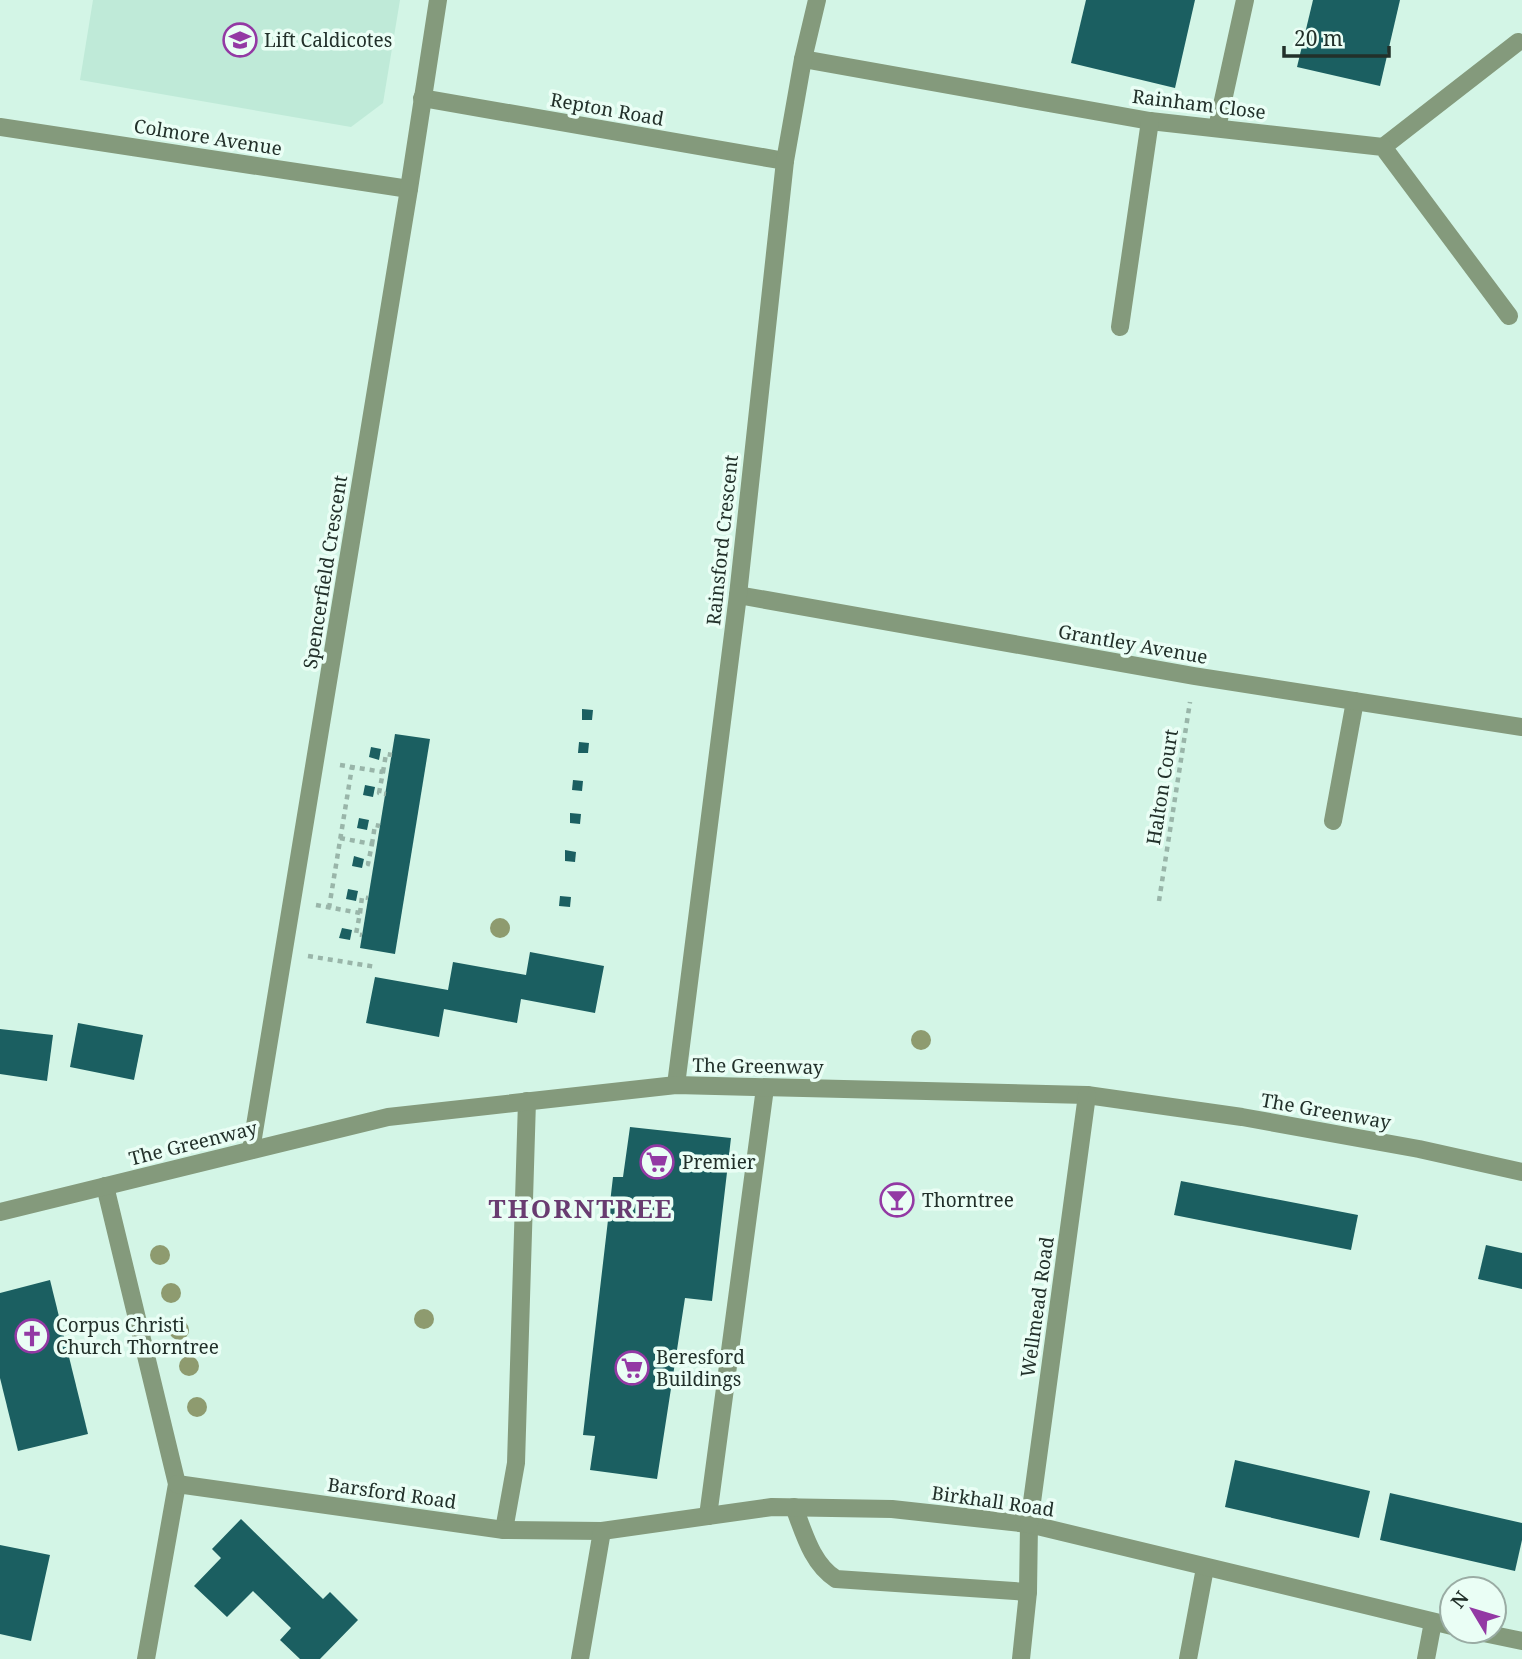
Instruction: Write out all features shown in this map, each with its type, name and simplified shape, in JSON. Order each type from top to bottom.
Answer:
[{"type":"street","name":"Spencerfield Crescent","points":[[251,1150],[438,0]]},
{"type":"street","name":"Rainsford Crescent","points":[[676,1085],[738,595],[785,161],[803,59],[817,0]]},
{"type":"street","points":[[1217,128],[1245,0]]},
{"type":"street","points":[[1510,316],[1383,148],[1518,42]]},
{"type":"street","name":"Rainham Close","points":[[803,59],[1150,121],[1383,148]]},
{"type":"street","name":"Repton Road","points":[[422,99],[785,161]]},
{"type":"street","points":[[1120,327],[1150,121]]},
{"type":"street","name":"Colmore Avenue","points":[[0,127],[409,189]]},
{"type":"street","name":"Grantley Avenue","points":[[738,595],[1194,676],[1522,727]]},
{"type":"street","points":[[1333,821],[1355,701]]},
{"type":"street","name":"The Greenway","points":[[0,1212],[388,1117],[676,1085],[1087,1096],[1242,1117],[1522,1171]]},
{"type":"street","points":[[708,1516],[765,1088]]},
{"type":"street","name":"Wellmead Road","points":[[1021,1659],[1028,1592],[1029,1524],[1087,1096]]},
{"type":"street","points":[[504,1530],[516,1463],[527,1101]]},
{"type":"street","points":[[105,1186],[177,1485],[146,1659]]},
{"type":"street","name":"Barsford Road","points":[[177,1485],[504,1530],[602,1531]]},
{"type":"street","name":"Birkhall Road","points":[[602,1531],[772,1507],[892,1509],[1029,1524],[1438,1623]]},
{"type":"street","points":[[794,1507],[823,1570],[836,1578],[1028,1592]]},
{"type":"street","points":[[580,1659],[602,1531]]},
{"type":"street","points":[[1188,1659],[1205,1568]]},
{"type":"street","points":[[1426,1659],[1433,1622]]},
{"type":"path","name":"Halton Court","points":[[1158,901],[1194,676]]},
{"type":"path","points":[[386,794],[379,793],[386,754],[392,755]]},
{"type":"path","points":[[360,913],[329,908],[352,767],[383,772]]},
{"type":"path","points":[[374,865],[368,864],[375,825],[380,826]]},
{"type":"path","points":[[341,838],[372,844]]},
{"type":"path","points":[[362,935],[356,934],[362,897],[368,898]]},
{"type":"path","points":[[283,951],[376,967]]},
{"type":"shaded area","name":"Lift Caldicotes","points":[[93,0],[400,0],[383,103],[351,127],[80,80]]},
{"type":"building","points":[[1086,0],[1195,0],[1175,88],[1071,63]]},
{"type":"building","points":[[1313,0],[1400,0],[1380,86],[1297,67]]},
{"type":"building","points":[[582,709],[593,710],[592,720],[582,720]]},
{"type":"building","points":[[395,734],[430,739],[395,954],[360,948]]},
{"type":"building","points":[[579,742],[589,743],[588,753],[578,753]]},
{"type":"building","points":[[371,747],[381,749],[379,760],[369,757]]},
{"type":"building","points":[[573,780],[583,781],[582,791],[572,790]]},
{"type":"building","points":[[365,785],[375,787],[373,797],[363,795]]},
{"type":"building","points":[[570,813],[581,814],[580,824],[570,823]]},
{"type":"building","points":[[359,818],[369,820],[367,830],[357,828]]},
{"type":"building","points":[[565,850],[576,852],[575,862],[565,861]]},
{"type":"building","points":[[354,856],[364,859],[362,868],[352,866]]},
{"type":"building","points":[[348,889],[358,891],[356,901],[346,899]]},
{"type":"building","points":[[560,896],[571,897],[570,907],[559,906]]},
{"type":"building","points":[[342,928],[352,930],[350,940],[339,938]]},
{"type":"building","points":[[530,952],[604,966],[595,1013],[521,999],[517,1023],[444,1009],[439,1037],[366,1023],[375,977],[448,990],[453,962],[526,975]]},
{"type":"building","points":[[78,1023],[143,1035],[134,1080],[70,1067]]},
{"type":"building","points":[[0,1029],[53,1035],[47,1081],[0,1074]]},
{"type":"building","name":"Beresford Buildings","points":[[630,1127],[731,1138],[712,1301],[685,1298],[657,1479],[590,1470],[595,1436],[583,1435],[613,1177],[623,1177]]},
{"type":"building","points":[[1181,1181],[1358,1215],[1351,1250],[1174,1215]]},
{"type":"building","points":[[1486,1245],[1522,1253],[1522,1289],[1478,1279]]},
{"type":"building","name":"Corpus Christi Church Thorntree","points":[[50,1280],[88,1434],[18,1451],[0,1378],[0,1293]]},
{"type":"building","points":[[1235,1460],[1370,1491],[1359,1538],[1225,1507]]},
{"type":"building","points":[[1390,1493],[1522,1523],[1522,1540],[1515,1571],[1380,1540]]},
{"type":"building","points":[[241,1519],[323,1599],[330,1592],[358,1620],[320,1659],[300,1659],[280,1640],[291,1628],[253,1591],[227,1617],[194,1586],[221,1558],[212,1549]]},
{"type":"building","points":[[0,1545],[50,1555],[31,1641],[0,1634]]},
{"type":"place","name":"Lift Caldicotes","points":[[240,40]]},
{"type":"place","name":"Premier","points":[[657,1162]]},
{"type":"place","name":"Thorntree","points":[[897,1200]]},
{"type":"place","name":"Corpus Christi Church Thorntree","points":[[32,1336]]},
{"type":"place","name":"Beresford Buildings","points":[[632,1368]]},
{"type":"district","name":"THORNTREE","points":[[581,1209]]}]
